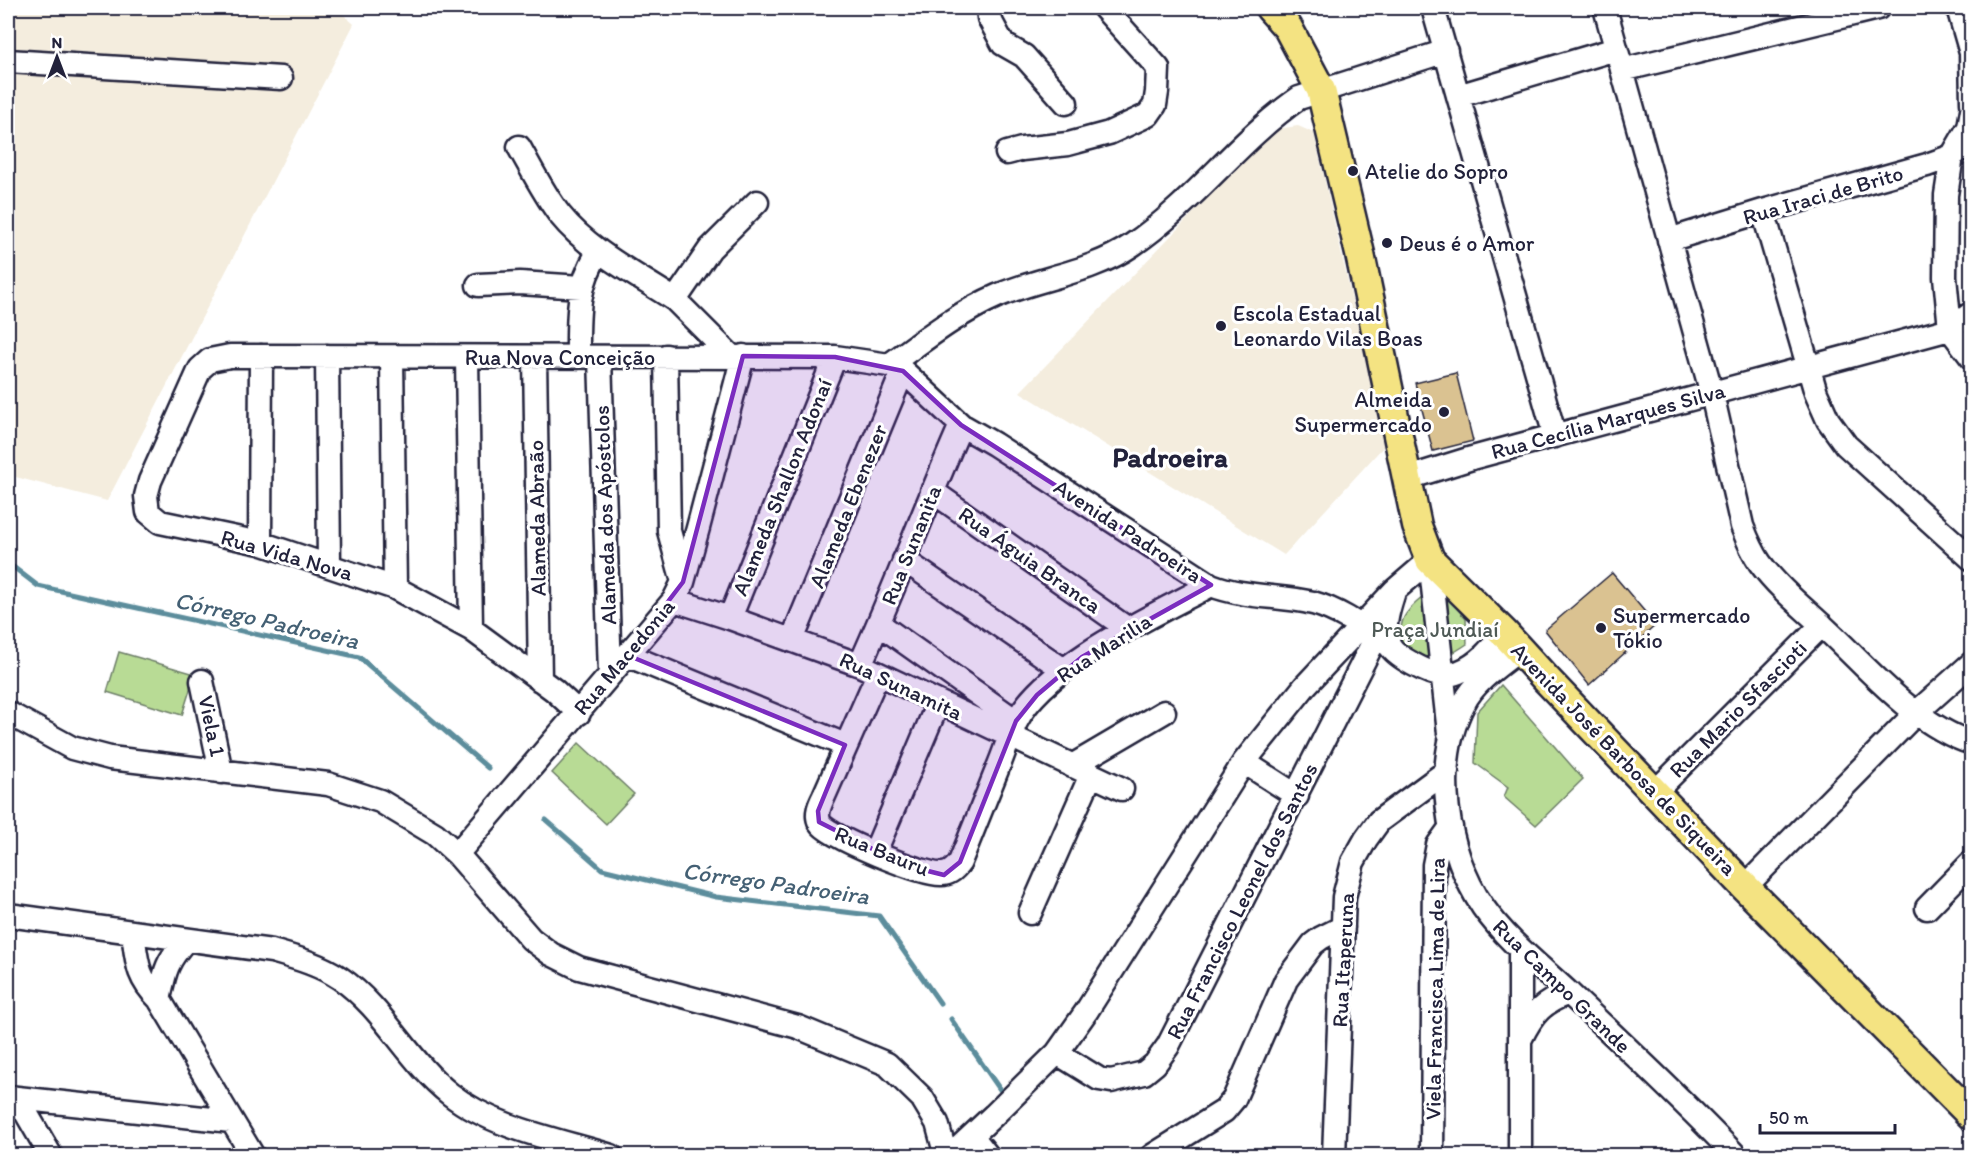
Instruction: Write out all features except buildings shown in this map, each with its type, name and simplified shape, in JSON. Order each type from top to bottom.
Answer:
[{"type":"main road","name":"Avenida José Barbosa de Siqueira","points":[[1270,8],[1288,28],[1321,90],[1360,254],[1418,526],[1430,560],[1511,641],[1654,793],[1971,1116]]},
{"type":"street","points":[[988,8],[989,18],[1003,44],[1024,56],[1066,103]]},
{"type":"street","points":[[1007,153],[1068,144],[1109,133],[1148,115],[1155,105],[1158,68],[1104,8]]},
{"type":"street","points":[[1433,8],[1555,436]]},
{"type":"street","points":[[1605,8],[1712,394],[1748,544],[1761,564],[1792,598],[1916,713],[1954,737],[1971,742]]},
{"type":"street","points":[[1458,96],[1619,60],[1878,8]]},
{"type":"street","points":[[1958,8],[1971,53],[1971,103]]},
{"type":"street","points":[[896,368],[966,311],[998,296],[1089,267],[1131,246],[1176,212],[1281,111],[1299,98],[1446,51]]},
{"type":"street","points":[[8,61],[280,78]]},
{"type":"street","points":[[1971,111],[1969,127],[1952,156],[1946,195],[1945,277],[1950,329],[1971,358]]},
{"type":"street","name":"Rua Iraci de Brito","points":[[1669,240],[1927,165],[1952,156],[1971,141]]},
{"type":"street","points":[[519,147],[561,216],[591,245],[675,300],[737,356]]},
{"type":"street","points":[[675,300],[710,249],[757,202]]},
{"type":"street","points":[[1763,211],[1816,393],[1828,420],[1846,445],[1971,559]]},
{"type":"street","name":"Alameda dos Apóstolos","points":[[599,251],[581,287],[578,316],[589,357],[610,674]]},
{"type":"street","points":[[478,285],[520,282],[581,287]]},
{"type":"street","points":[[1950,329],[1971,313]]},
{"type":"street","name":"Rua Cecília Marques Silva","points":[[1407,478],[1472,458],[1950,329]]},
{"type":"street","name":"Rua Nova Conceição","points":[[230,356],[835,357],[896,368]]},
{"type":"street","name":"Rua Vida Nova","points":[[230,356],[210,360],[200,369],[150,481],[146,496],[148,512],[160,522],[260,543],[395,588],[471,629],[579,712]]},
{"type":"street","points":[[260,543],[261,356]]},
{"type":"street","points":[[327,356],[329,565]]},
{"type":"street","points":[[666,356],[669,531],[678,591]]},
{"type":"street","name":"Rua Macedonia","points":[[457,854],[627,655],[678,591],[737,356]]},
{"type":"street","points":[[392,357],[395,588]]},
{"type":"street","points":[[467,357],[471,629]]},
{"type":"street","name":"Alameda Abraão","points":[[535,357],[540,680]]},
{"type":"street","name":"Alameda Shallon Adonaí","points":[[730,618],[835,357]]},
{"type":"street","name":"Avenida Padroeira","points":[[896,368],[962,425],[1211,585],[1248,596],[1312,603],[1333,610],[1376,637]]},
{"type":"street","name":"Alameda Ebenezer","points":[[792,640],[896,368]]},
{"type":"street","name":"Rua Sunanita","points":[[869,670],[879,624],[932,491],[962,425]]},
{"type":"street","name":"Rua Águia Branca","points":[[932,491],[1128,629]]},
{"type":"street","points":[[904,560],[1064,670]]},
{"type":"street","points":[[1430,560],[1395,590],[1387,615],[1386,629],[1376,637],[1406,660],[1443,676],[1472,666],[1490,650],[1511,641]]},
{"type":"street","name":"Rua Campo Grande","points":[[1430,560],[1450,746]]},
{"type":"street","name":"Rua Marilia","points":[[960,862],[1013,729],[1036,695],[1064,670],[1128,629],[1211,585]]},
{"type":"street","name":"Rua Francisco Leonel dos Santos","points":[[1057,1053],[1099,1079],[1111,1081],[1144,1072],[1155,1064],[1168,1046],[1297,796],[1376,637],[1395,590]]},
{"type":"street","name":"Rua Sunamita","points":[[678,591],[730,618],[869,670],[938,703],[1013,729],[1082,771],[1122,789]]},
{"type":"street","points":[[879,624],[1013,729]]},
{"type":"street","name":"Rua Mario Sfascioti","points":[[1654,793],[1822,625]]},
{"type":"street","name":"Rua Francisco Leonel dos Santos","points":[[948,1155],[972,1136],[1057,1053],[1086,1012],[1244,762],[1305,686],[1328,661],[1376,637]]},
{"type":"street","name":"Rua Campo Grande","points":[[1511,641],[1464,703],[1450,746],[1446,798],[1458,857],[1470,885],[1485,909],[1520,949],[1569,993],[1729,1152]]},
{"type":"street","points":[[627,655],[845,745]]},
{"type":"street","points":[[1328,661],[1353,681]]},
{"type":"street","points":[[1745,886],[1916,713],[1971,663]]},
{"type":"street","name":"Rua Bauru","points":[[869,670],[845,745],[818,810],[818,817],[824,827],[904,865],[933,874],[944,874],[952,872],[960,862]]},
{"type":"street","name":"Viela 1","points":[[202,681],[221,772]]},
{"type":"street","points":[[875,852],[938,703]]},
{"type":"street","points":[[1030,913],[1082,771],[1164,712]]},
{"type":"street","points":[[8,713],[72,748],[110,758],[328,784],[380,801],[435,834],[457,854],[531,939],[551,954],[579,968],[798,1027],[887,1064],[922,1098],[937,1123],[948,1155]]},
{"type":"street","points":[[1244,762],[1297,796]]},
{"type":"street","name":"Rua Itaperuna","points":[[1334,1155],[1344,897],[1353,862],[1379,821],[1447,771]]},
{"type":"street","name":"Viela Francisca Lima de Lira","points":[[1432,1155],[1434,865],[1438,845],[1451,827]]},
{"type":"street","points":[[1927,908],[1971,862]]},
{"type":"street","points":[[8,915],[273,951],[307,960],[340,978],[364,1000],[433,1079],[450,1095],[476,1112],[524,1130],[611,1155]]},
{"type":"street","points":[[1152,1155],[1224,1111],[1234,1099],[1286,980],[1313,944],[1343,927]]},
{"type":"street","points":[[133,933],[140,974],[146,987],[159,999],[253,1155]]},
{"type":"street","points":[[159,999],[172,955],[186,940]]},
{"type":"street","points":[[1520,949],[1520,1155]]},
{"type":"street","points":[[1521,1038],[1539,1009],[1552,999],[1569,993]]},
{"type":"street","points":[[13,1098],[231,1121]]},
{"type":"street","points":[[13,1098],[51,1155]]},
{"type":"street","points":[[972,1136],[988,1155]]},
{"type":"highlighted area","points":[[743,356],[835,357],[903,371],[961,425],[1211,585],[1082,657],[1037,695],[1016,721],[960,862],[944,875],[904,865],[819,822],[818,811],[845,745],[627,655],[683,582]]},
{"type":"shaded area","points":[[8,8],[336,8],[354,24],[107,501],[8,475]]},
{"type":"shaded area","name":"Escola Estadual Leonardo Vilas Boas","points":[[1298,126],[1314,133],[1385,445],[1284,555],[1020,392],[1253,151],[1277,129]]},
{"type":"green space","name":"Praça Jundiaí","points":[[1423,597],[1450,600],[1466,619],[1467,644],[1449,655],[1435,659],[1402,645],[1401,629],[1404,618],[1411,607]]},
{"type":"green space","points":[[119,652],[195,674],[182,715],[107,692]]},
{"type":"green space","points":[[1501,685],[1583,779],[1536,825],[1504,797],[1508,787],[1475,763],[1477,712]]},
{"type":"green space","points":[[579,743],[634,794],[606,824],[552,773]]},
{"type":"waterway","name":"Córrego Padroeira","points":[[8,563],[38,586],[359,657],[488,768]]},
{"type":"waterway","name":"Córrego Padroeira","points":[[546,820],[602,869],[716,897],[879,916],[940,1003]]},
{"type":"waterway","name":"Córrego Padroeira","points":[[951,1019],[1001,1091]]},
{"type":"place","name":"Atelie do Sopro","points":[[1353,171]]},
{"type":"place","name":"Deus é o Amor","points":[[1387,243]]},
{"type":"place","name":"Escola Estadual Leonardo Vilas Boas","points":[[1221,326]]},
{"type":"place","name":"Almeida Supermercado","points":[[1444,412]]},
{"type":"place","name":"Supermercado Tókio","points":[[1601,628]]},
{"type":"district","name":"Padroeira","points":[[1170,457]]}]
